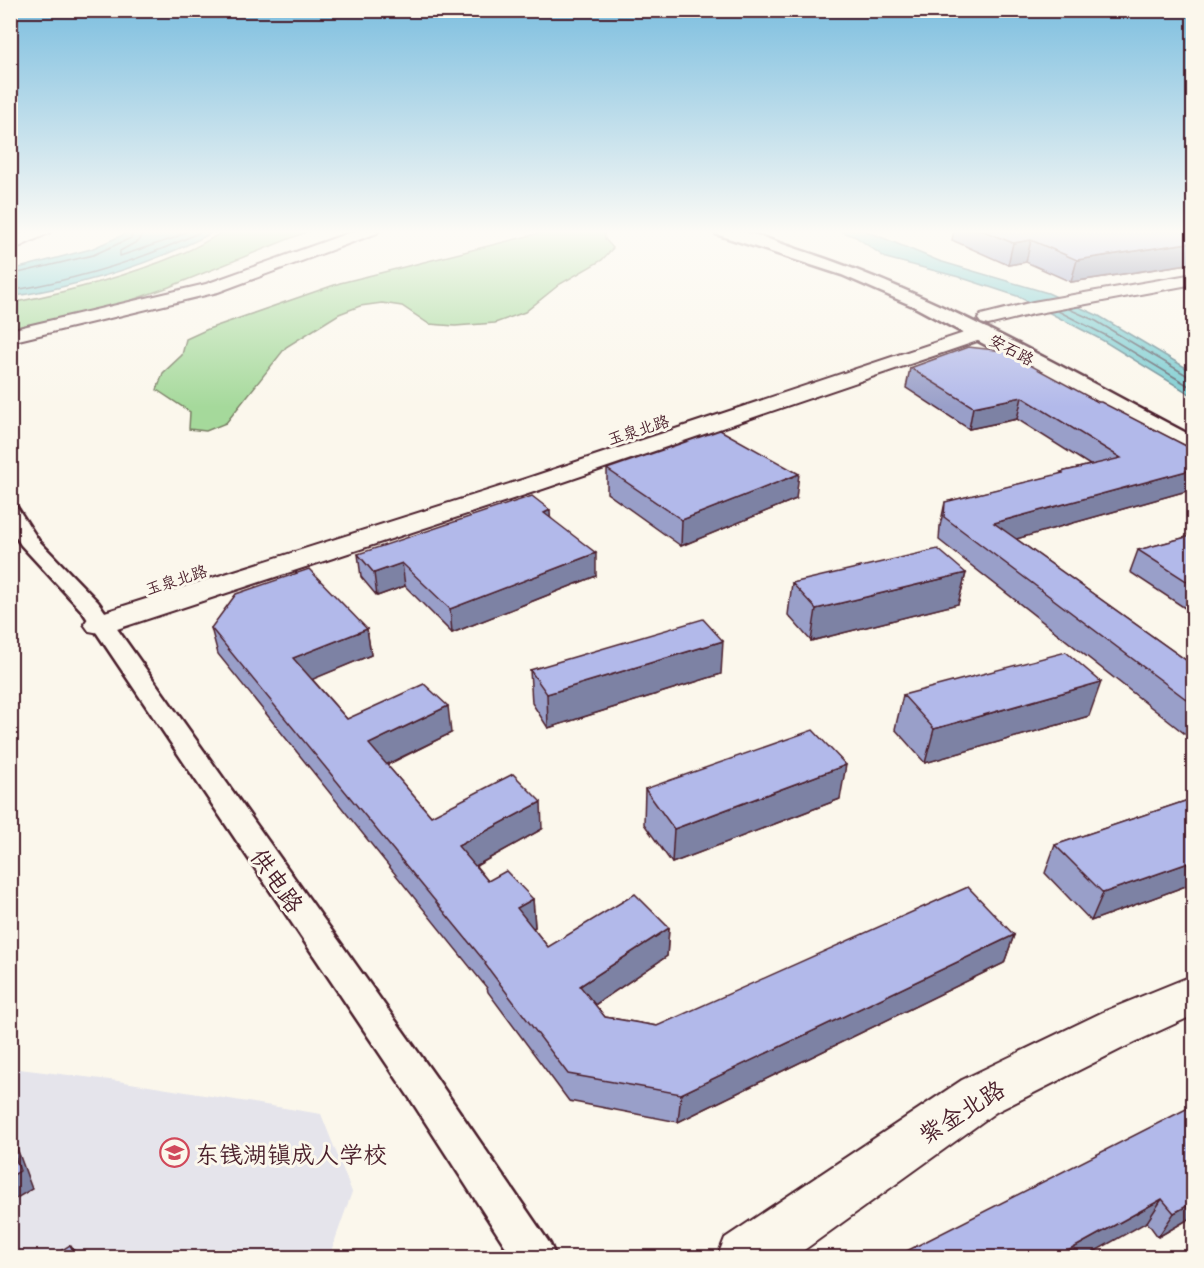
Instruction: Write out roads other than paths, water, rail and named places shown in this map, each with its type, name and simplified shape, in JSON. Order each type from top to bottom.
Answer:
[{"type":"main road","name":"安石路","points":[[890,289],[985,326],[1194,447]]},
{"type":"main road","name":"安石路","points":[[914,289],[1194,432]]},
{"type":"street","points":[[10,330],[177,289]]},
{"type":"street","points":[[10,336],[207,289]]},
{"type":"street","name":"玉泉北路","points":[[1086,304],[1150,289]]},
{"type":"street","name":"玉泉北路","points":[[95,615],[534,484],[985,326],[1041,312],[1186,289]]},
{"type":"street","name":"供电路","points":[[10,511],[31,545],[95,615],[423,1088],[536,1257]]},
{"type":"street","name":"紫金北路","points":[[745,1257],[979,1096],[1119,1027],[1194,994]]},
{"type":"water","points":[[11,289],[49,289],[11,297]]},
{"type":"water","points":[[996,289],[1035,289],[1099,316],[1193,372],[1193,396],[1102,340],[1017,296]]},
{"type":"place","name":"东钱湖镇成人学校","points":[[174,1153]]}]
